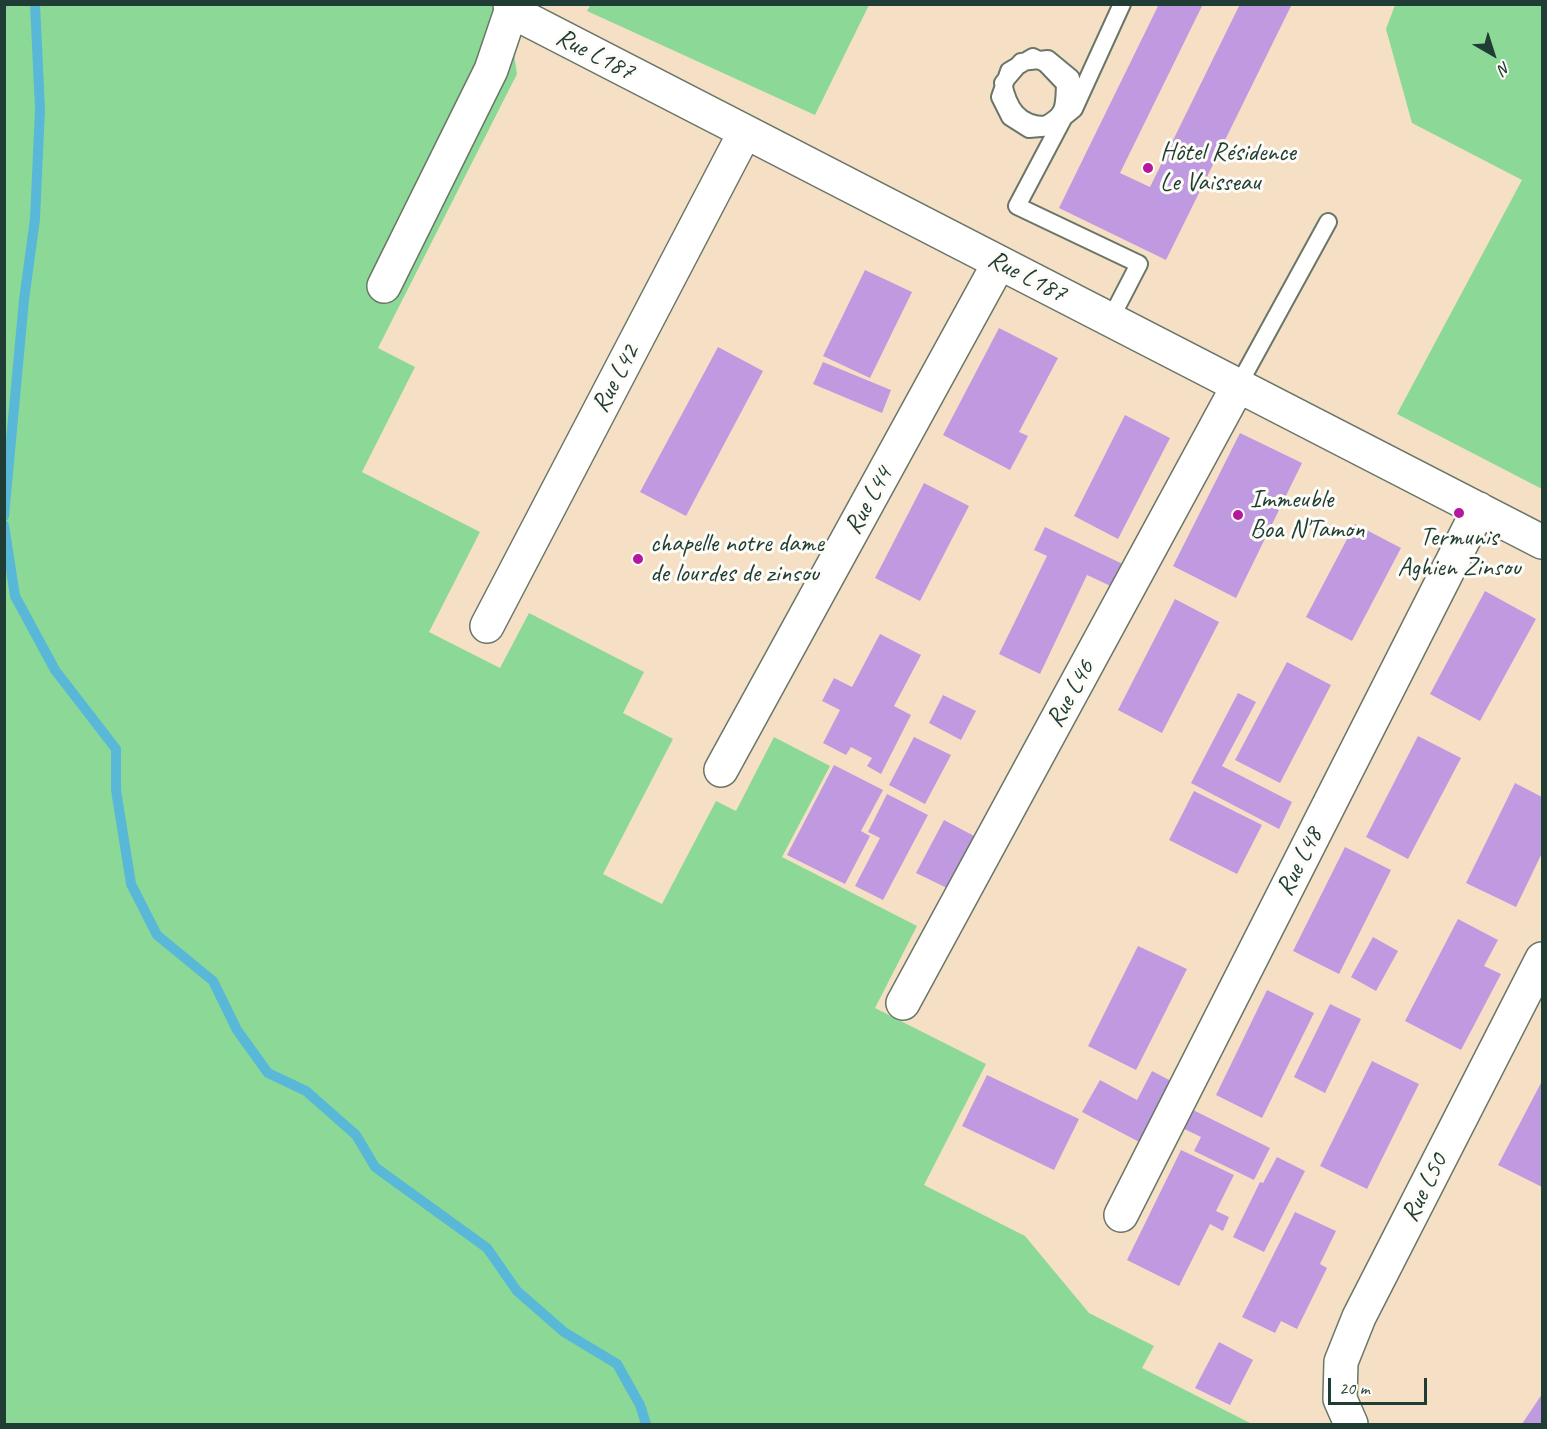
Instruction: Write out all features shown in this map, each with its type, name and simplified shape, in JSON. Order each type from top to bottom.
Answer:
[{"type":"street","name":"Rue L187","points":[[511,8],[745,132],[1542,542]]},
{"type":"street","points":[[384,286],[491,70],[511,8]]},
{"type":"street","name":"Rue L42","points":[[487,626],[745,132]]},
{"type":"street","name":"Rue L44","points":[[721,770],[999,263]]},
{"type":"street","name":"Rue L46","points":[[903,1003],[1239,386]]},
{"type":"street","name":"Rue L48","points":[[1121,1215],[1479,509]]},
{"type":"street","name":"Rue L50","points":[[1351,1425],[1340,1399],[1341,1362],[1359,1317],[1542,959]]},
{"type":"lane","points":[[1110,320],[1139,264],[1017,206],[1029,185],[1062,121],[1067,111],[1073,100],[1071,78],[1048,59],[1039,60],[1030,62],[1021,63],[1015,69],[1009,76],[1003,83],[1005,93],[1007,103],[1020,119],[1045,125],[1058,118],[1064,108],[1065,84],[1040,60],[1033,57],[1025,61],[1017,66],[1009,71],[1006,80],[1003,88],[1000,97],[1010,117],[1029,129],[1052,127],[1059,121],[1066,115],[1074,109],[1122,4]]},
{"type":"lane","points":[[1239,386],[1328,222]]},
{"type":"green space","points":[[591,4],[869,5],[815,115],[587,11]]},
{"type":"green space","points":[[5,5],[507,5],[517,74],[378,348],[415,367],[362,472],[480,532],[429,632],[500,668],[529,613],[644,672],[623,713],[673,739],[603,874],[662,904],[716,801],[736,811],[774,737],[830,766],[782,857],[917,926],[875,1008],[986,1064],[924,1185],[1025,1236],[1089,1313],[1154,1346],[1142,1368],[1252,1424],[5,1424]]},
{"type":"green space","points":[[1395,5],[1542,5],[1542,489],[1397,414],[1522,180],[1412,123],[1386,29]]},
{"type":"building","points":[[1159,4],[1203,4],[1120,173],[1150,187],[1240,4],[1292,4],[1166,260],[1059,208]]},
{"type":"building","points":[[865,270],[912,292],[870,378],[823,356]]},
{"type":"building","points":[[999,328],[1058,358],[1019,432],[1028,436],[1010,470],[943,435]]},
{"type":"building","points":[[718,347],[763,371],[686,516],[640,492]]},
{"type":"building","points":[[823,362],[891,390],[882,413],[813,384]]},
{"type":"building","points":[[1125,415],[1170,438],[1118,539],[1074,516]]},
{"type":"building","name":"Immeuble Boa N'Tamon","points":[[1240,433],[1302,463],[1236,598],[1173,566]]},
{"type":"building","points":[[924,483],[969,506],[920,601],[875,578]]},
{"type":"building","points":[[1355,524],[1401,548],[1352,641],[1306,617]]},
{"type":"building","points":[[1045,527],[1129,567],[1119,590],[1087,575],[1040,674],[999,654],[1047,556],[1034,550]]},
{"type":"building","points":[[1485,591],[1536,619],[1480,721],[1430,694]]},
{"type":"building","points":[[1175,599],[1219,622],[1162,733],[1118,710]]},
{"type":"building","points":[[880,634],[921,655],[894,706],[911,715],[881,774],[867,766],[872,758],[851,747],[846,755],[823,743],[840,710],[822,701],[834,678],[852,687]]},
{"type":"building","points":[[1287,662],[1331,685],[1280,783],[1235,760]]},
{"type":"building","points":[[1238,693],[1256,702],[1222,766],[1292,802],[1279,829],[1191,783]]},
{"type":"building","points":[[943,695],[976,711],[961,740],[929,723]]},
{"type":"building","points":[[1418,736],[1461,758],[1408,859],[1366,837]]},
{"type":"building","points":[[914,737],[951,755],[925,804],[889,785]]},
{"type":"building","points":[[834,765],[883,790],[861,831],[870,836],[845,884],[787,855]]},
{"type":"building","points":[[1515,783],[1542,797],[1542,853],[1516,907],[1466,883]]},
{"type":"building","points":[[1194,791],[1262,825],[1237,874],[1169,840]]},
{"type":"building","points":[[887,794],[928,815],[883,900],[855,886],[880,838],[868,832]]},
{"type":"building","points":[[944,820],[976,837],[949,889],[916,873]]},
{"type":"building","points":[[1345,847],[1391,870],[1339,974],[1293,951]]},
{"type":"building","points":[[1458,919],[1498,940],[1484,966],[1501,974],[1461,1050],[1405,1021]]},
{"type":"building","points":[[1373,937],[1398,951],[1376,991],[1351,977]]},
{"type":"building","points":[[1138,946],[1187,969],[1136,1070],[1088,1046]]},
{"type":"building","points":[[1267,990],[1314,1013],[1262,1118],[1216,1095]]},
{"type":"building","points":[[1330,1004],[1361,1019],[1325,1093],[1294,1077]]},
{"type":"building","points":[[1372,1061],[1419,1084],[1367,1189],[1320,1166]]},
{"type":"building","points":[[1152,1071],[1177,1084],[1145,1145],[1082,1112],[1100,1080],[1137,1100]]},
{"type":"building","points":[[987,1075],[1079,1119],[1054,1170],[962,1126]]},
{"type":"building","points":[[1542,1081],[1542,1187],[1498,1165]]},
{"type":"building","points":[[1187,1107],[1270,1148],[1254,1180],[1194,1151],[1201,1137],[1178,1126]]},
{"type":"building","points":[[1181,1150],[1234,1175],[1216,1211],[1229,1217],[1223,1231],[1210,1224],[1179,1286],[1127,1260]]},
{"type":"building","points":[[1277,1157],[1305,1171],[1264,1252],[1233,1237],[1260,1182],[1263,1183]]},
{"type":"building","points":[[1295,1212],[1336,1231],[1320,1264],[1327,1268],[1297,1329],[1281,1321],[1275,1333],[1242,1317]]},
{"type":"building","points":[[1219,1342],[1253,1360],[1230,1405],[1195,1388]]},
{"type":"building","points":[[1542,1394],[1542,1424],[1522,1424]]},
{"type":"waterway","points":[[4,516],[24,300],[35,219],[40,109],[35,4]]},
{"type":"waterway","points":[[4,525],[15,596],[55,670],[116,749],[116,790],[131,884],[157,935],[213,981],[237,1030],[268,1073],[306,1091],[356,1135],[375,1167],[487,1248],[517,1291],[564,1332],[617,1364],[640,1405],[646,1424]]},
{"type":"place","name":"Hôtel Résidence Le Vaisseau","points":[[1148,168]]},
{"type":"place","name":"Termunis Aghien Zinsou","points":[[1459,513]]},
{"type":"place","name":"Immeuble Boa N'Tamon","points":[[1238,515]]},
{"type":"place","name":"chapelle notre dame de lourdes de zinsou","points":[[638,559]]}]
